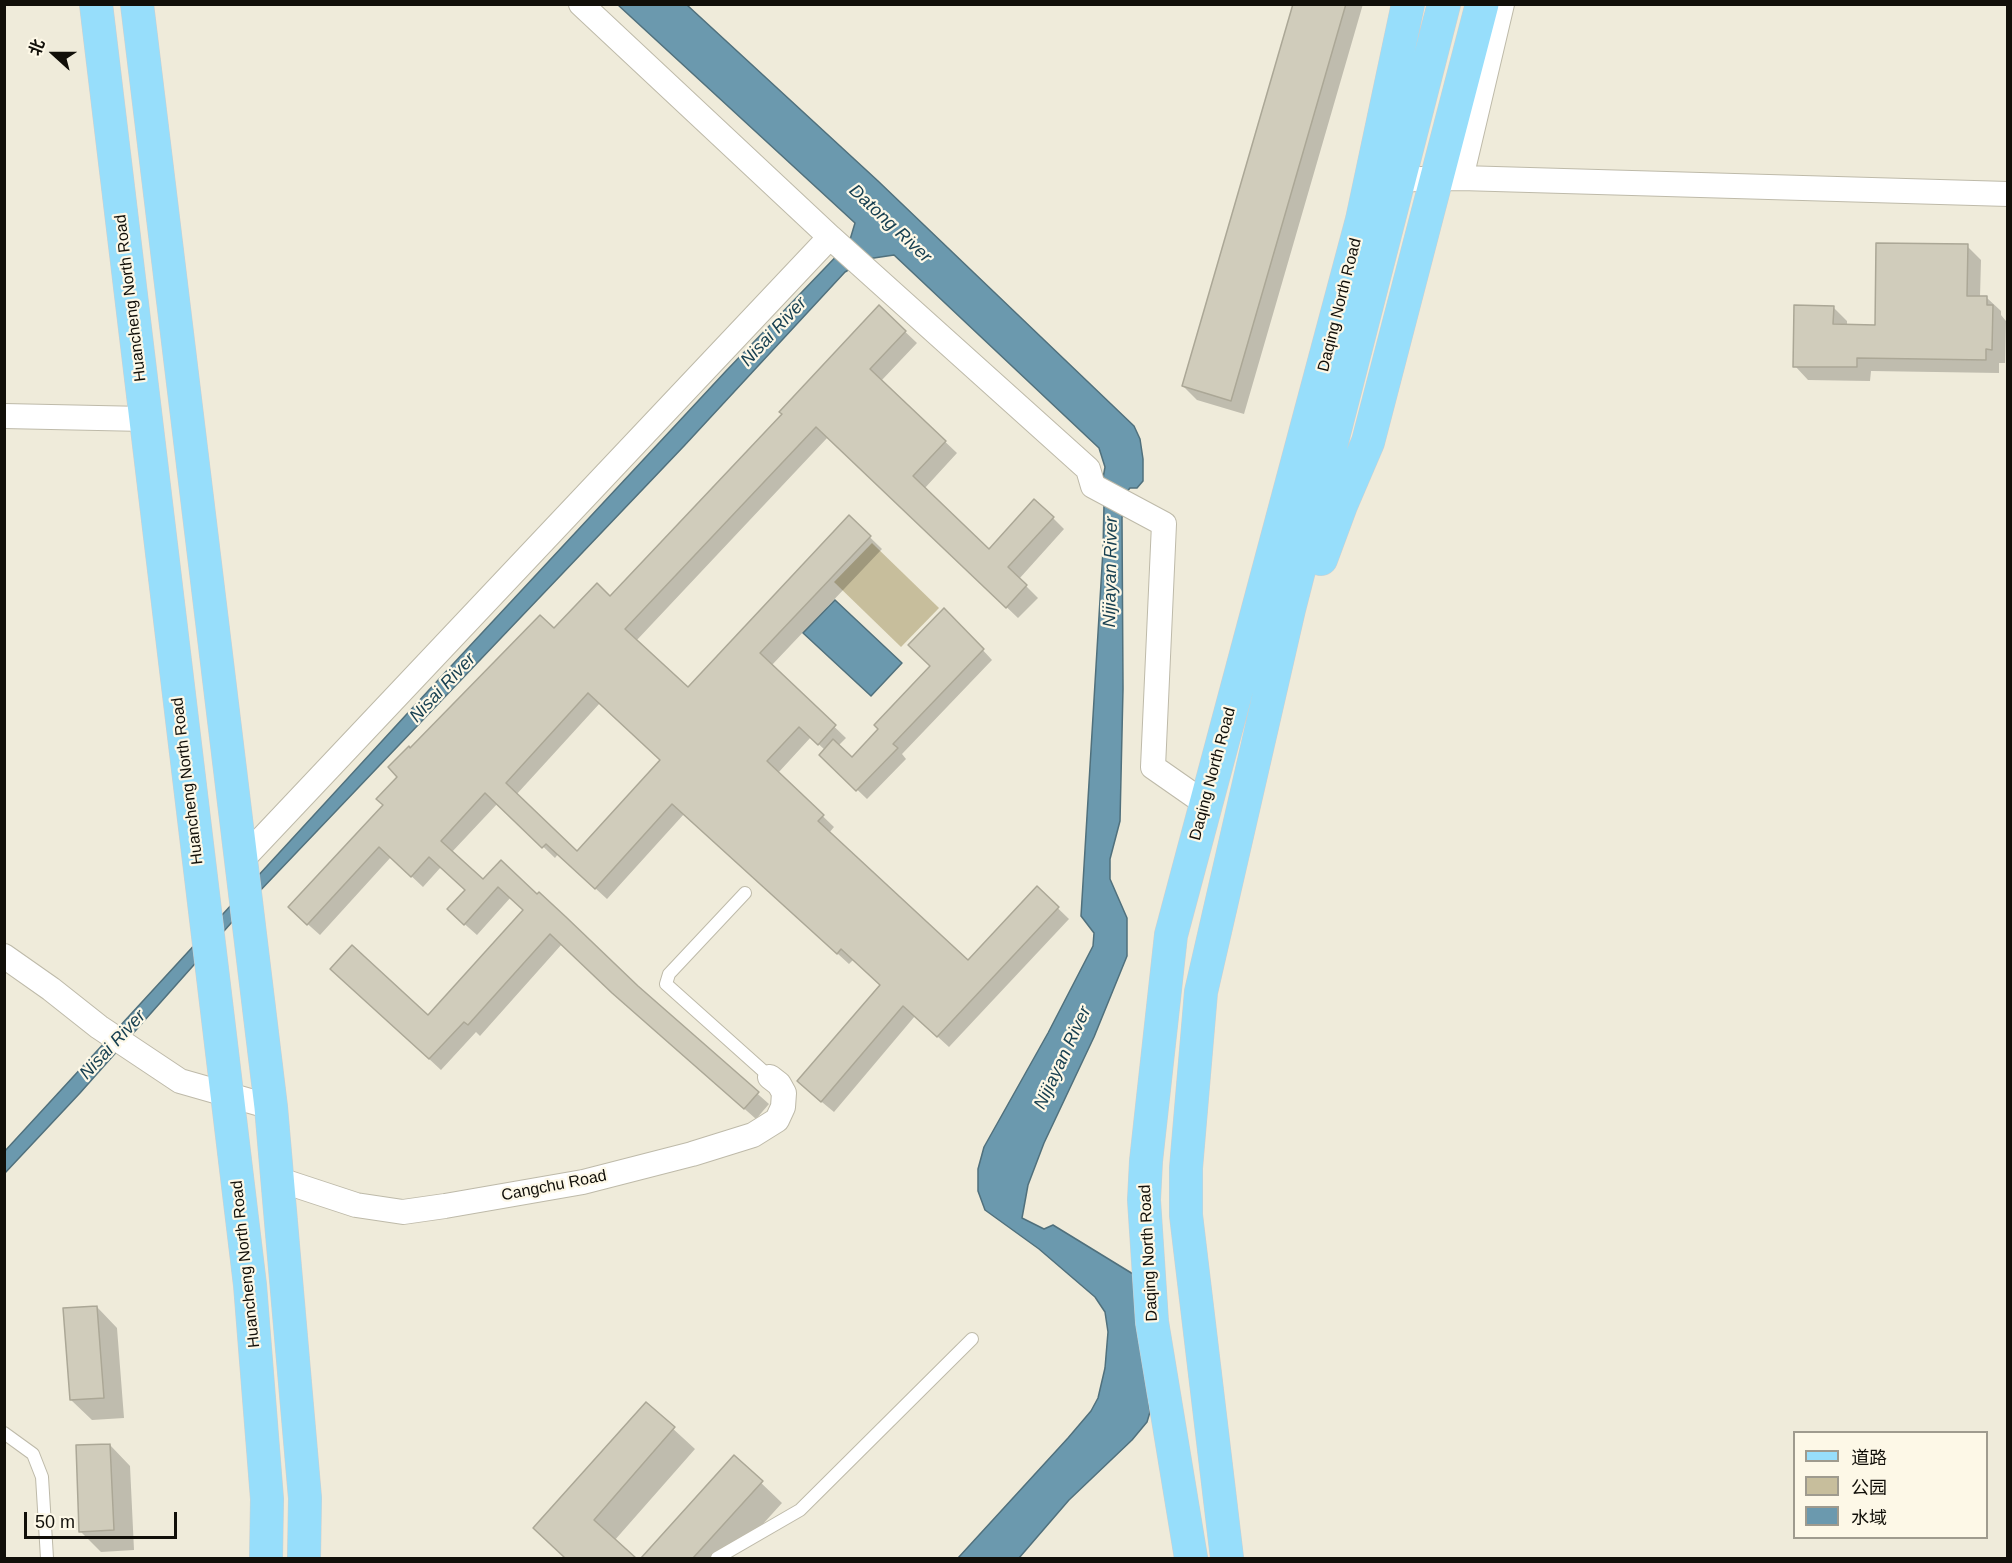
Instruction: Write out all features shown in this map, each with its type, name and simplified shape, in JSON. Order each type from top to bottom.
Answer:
[{"type":"main road","name":"Huancheng North Road","points":[[96,4],[250,1285],[267,1499],[266,1558]]},
{"type":"main road","points":[[137,4],[271,1107],[305,1498],[304,1558]]},
{"type":"main road","name":"Daqing North Road","points":[[1227,1558],[1186,1215],[1186,1168],[1201,992],[1384,180],[1408,4]]},
{"type":"main road","points":[[1384,180],[1444,4]]},
{"type":"main road","points":[[1288,609],[1305,597],[1316,576],[1341,505],[1368,442],[1449,178],[1482,4]]},
{"type":"main road","name":"Daqing North Road","points":[[1191,1558],[1152,1322],[1144,1200],[1146,1161],[1171,935],[1244,656],[1320,384],[1384,180]]},
{"type":"street","points":[[581,4],[831,237],[1088,469],[1093,486],[1164,524],[1154,767],[1206,804]]},
{"type":"street","points":[[1449,178],[1502,4]]},
{"type":"street","points":[[1384,180],[1449,178],[2007,194]]},
{"type":"street","points":[[241,861],[831,237]]},
{"type":"street","points":[[4,416],[145,419]]},
{"type":"street","points":[[4,956],[99,1027],[180,1081],[271,1107]]},
{"type":"street","name":"Cangchu Road","points":[[277,1179],[356,1205],[403,1212],[583,1182],[692,1154],[753,1135],[777,1120],[783,1107],[784,1093],[779,1084],[770,1077]]},
{"type":"lane","points":[[745,893],[669,974],[666,984],[770,1077]]},
{"type":"lane","points":[[717,1558],[800,1510],[972,1339]]},
{"type":"lane","points":[[4,1433],[33,1454],[42,1477],[47,1558]]},
{"type":"green space","points":[[872,543],[939,608],[901,647],[834,582]]},
{"type":"water","points":[[618,5],[687,5],[878,181],[1134,426],[1140,439],[1143,481],[1137,488],[1130,488],[1125,494],[1122,518],[1123,689],[1120,821],[1110,859],[1110,879],[1127,918],[1127,956],[1094,1037],[1044,1143],[1028,1185],[1022,1218],[1044,1229],[1053,1225],[1133,1274],[1150,1412],[1147,1422],[1132,1440],[1069,1500],[1019,1558],[958,1558],[1091,1411],[1098,1398],[1105,1368],[1108,1332],[1105,1312],[1095,1297],[1039,1249],[985,1210],[978,1191],[978,1169],[984,1147],[1048,1033],[1093,946],[1094,933],[1081,916],[1103,550],[1102,484],[1105,467],[1099,448],[894,255],[867,259],[845,272],[684,446],[256,895],[80,1093],[5,1173],[4,1152],[440,678],[726,371],[849,243],[855,223]]},
{"type":"water","points":[[835,600],[902,663],[871,696],[803,633]]},
{"type":"building","points":[[1293,4],[1346,4],[1231,401],[1182,386]]},
{"type":"building","points":[[1876,243],[1968,244],[1967,296],[1987,296],[1987,305],[1993,305],[1992,350],[1986,349],[1986,360],[1857,358],[1857,367],[1793,367],[1794,305],[1834,306],[1833,324],[1875,325]]},
{"type":"building","points":[[879,305],[906,331],[870,369],[946,441],[913,476],[989,549],[1034,499],[1054,517],[1008,567],[1027,585],[1006,608],[816,427],[625,629],[688,687],[849,515],[871,536],[760,653],[836,725],[818,745],[799,727],[767,761],[824,815],[818,821],[968,960],[1037,886],[1059,907],[937,1037],[903,1006],[821,1102],[797,1081],[880,985],[841,949],[837,954],[672,804],[595,889],[546,844],[542,848],[485,793],[441,841],[483,879],[501,860],[537,894],[539,892],[638,986],[759,1092],[744,1109],[612,993],[550,934],[468,1025],[464,1022],[429,1059],[330,969],[352,945],[428,1015],[523,910],[498,887],[464,925],[447,909],[465,890],[429,857],[411,877],[379,847],[307,925],[288,907],[383,805],[376,799],[397,777],[388,767],[409,746],[410,748],[540,615],[554,628],[597,583],[610,596],[782,414],[779,412]],"holes":[[[588,693],[660,760],[577,851],[506,783]]]},
{"type":"building","points":[[944,608],[984,649],[893,744],[898,748],[856,791],[819,755],[833,739],[852,757],[878,729],[874,725],[930,666],[908,645]]},
{"type":"building","points":[[97,1306],[104,1398],[70,1400],[63,1308]]},
{"type":"building","points":[[646,1402],[675,1427],[594,1520],[636,1558],[565,1558],[533,1528]]},
{"type":"building","points":[[110,1444],[114,1530],[79,1532],[76,1445]]},
{"type":"building","points":[[734,1455],[763,1481],[693,1558],[641,1558]]},
{"type":"water label","name":"Datong River","points":[[890,224]]},
{"type":"water label","name":"Nisai River","points":[[774,332]]},
{"type":"water label","name":"Nijiayan River","points":[[1111,572]]},
{"type":"water label","name":"Nisai River","points":[[443,688]]},
{"type":"water label","name":"Nisai River","points":[[113,1045]]},
{"type":"water label","name":"Nijiayan River","points":[[1063,1058]]}]
